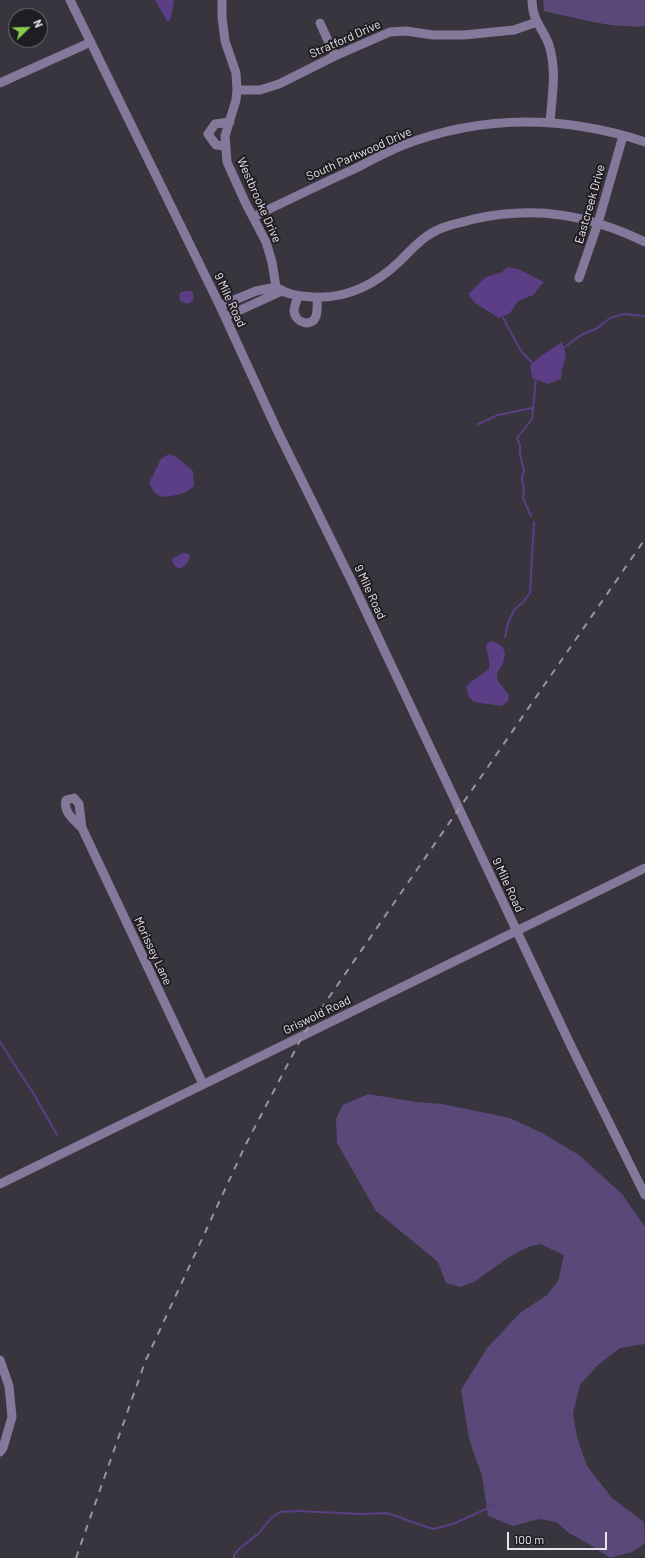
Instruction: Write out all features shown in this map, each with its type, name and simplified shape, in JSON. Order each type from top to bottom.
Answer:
[{"type":"street","name":"9 Mile Road","points":[[70,0],[220,306],[274,423],[352,582],[572,1048],[645,1195]]},
{"type":"street","name":"Westbrooke Drive","points":[[222,0],[222,17],[225,41],[236,73],[238,90],[225,136],[227,162],[266,242],[279,289]]},
{"type":"street","points":[[532,0],[537,22],[549,44],[554,70],[550,122]]},
{"type":"street","name":"Stratford Drive","points":[[238,90],[260,90],[269,87],[390,32],[406,31],[433,35],[464,35],[514,30],[537,22]]},
{"type":"street","points":[[320,23],[335,56]]},
{"type":"street","points":[[0,83],[91,42]]},
{"type":"street","name":"Westbrooke Drive","points":[[226,146],[216,145],[208,134],[215,124],[230,122]]},
{"type":"street","name":"South Parkwood Drive","points":[[253,217],[400,147],[463,128],[510,122],[550,122],[592,127],[645,141]]},
{"type":"street","name":"Eastcreek Drive","points":[[579,278],[598,223],[623,136]]},
{"type":"street","points":[[220,306],[256,291],[279,289],[298,296],[317,297],[349,293],[382,278],[425,237],[444,227],[485,217],[522,212],[553,214],[598,223],[645,242]]},
{"type":"street","points":[[225,317],[279,289]]},
{"type":"street","points":[[298,296],[294,311],[299,321],[304,323],[311,322],[316,317],[317,297]]},
{"type":"street","name":"Morissey Lane","points":[[82,828],[203,1084]]},
{"type":"street","name":"Griswold Road","points":[[0,1184],[645,868]]},
{"type":"street","points":[[0,1360],[9,1386],[12,1417],[3,1448],[0,1452]]},
{"type":"shaded area","points":[[155,0],[174,0],[171,19],[169,21],[167,21]]},
{"type":"shaded area","points":[[543,0],[645,0],[645,26],[620,26],[582,20],[544,11]]},
{"type":"shaded area","points":[[507,267],[518,269],[544,282],[533,295],[518,301],[510,313],[499,318],[475,303],[468,294],[486,277],[502,272]]},
{"type":"shaded area","points":[[192,291],[194,298],[189,303],[183,303],[180,301],[179,296],[181,292]]},
{"type":"shaded area","points":[[562,342],[566,355],[561,379],[548,384],[532,378],[530,366],[538,358]]},
{"type":"shaded area","points":[[169,454],[176,457],[193,471],[194,486],[183,493],[161,497],[154,492],[149,483],[161,459]]},
{"type":"shaded area","points":[[182,553],[187,553],[190,556],[186,564],[179,569],[173,564],[172,559]]},
{"type":"shaded area","points":[[490,641],[501,646],[504,649],[505,654],[503,663],[497,673],[498,681],[509,695],[508,701],[502,706],[474,702],[469,697],[466,687],[489,669],[486,645]]},
{"type":"shaded area","points":[[368,1094],[416,1102],[442,1104],[510,1118],[542,1133],[579,1155],[622,1194],[645,1227],[645,1344],[620,1348],[598,1365],[580,1385],[573,1413],[577,1437],[587,1466],[612,1498],[644,1522],[645,1543],[632,1552],[610,1558],[569,1533],[556,1522],[539,1519],[513,1526],[488,1516],[482,1476],[469,1439],[461,1390],[487,1348],[520,1313],[547,1295],[558,1281],[564,1255],[540,1244],[528,1247],[509,1257],[474,1282],[460,1287],[446,1283],[438,1262],[376,1211],[337,1143],[336,1119],[343,1105]]},
{"type":"waterway","points":[[562,349],[581,335],[596,329],[610,318],[624,314],[645,316]]},
{"type":"waterway","points":[[502,316],[521,351],[534,365]]},
{"type":"waterway","points":[[531,516],[523,498],[524,490],[522,478],[524,470],[520,455],[520,445],[517,438],[532,419],[536,377]]},
{"type":"waterway","points":[[478,424],[498,415],[532,408]]},
{"type":"waterway","points":[[505,637],[508,623],[514,610],[530,593],[534,522]]},
{"type":"waterway","points":[[0,1042],[35,1096],[57,1135]]},
{"type":"waterway","points":[[234,1558],[234,1555],[239,1549],[259,1533],[271,1518],[280,1512],[298,1511],[361,1514],[387,1513],[433,1529],[453,1524],[495,1505]]},
{"type":"railway","points":[[76,1558],[145,1362],[246,1144],[303,1035],[645,539]]}]
